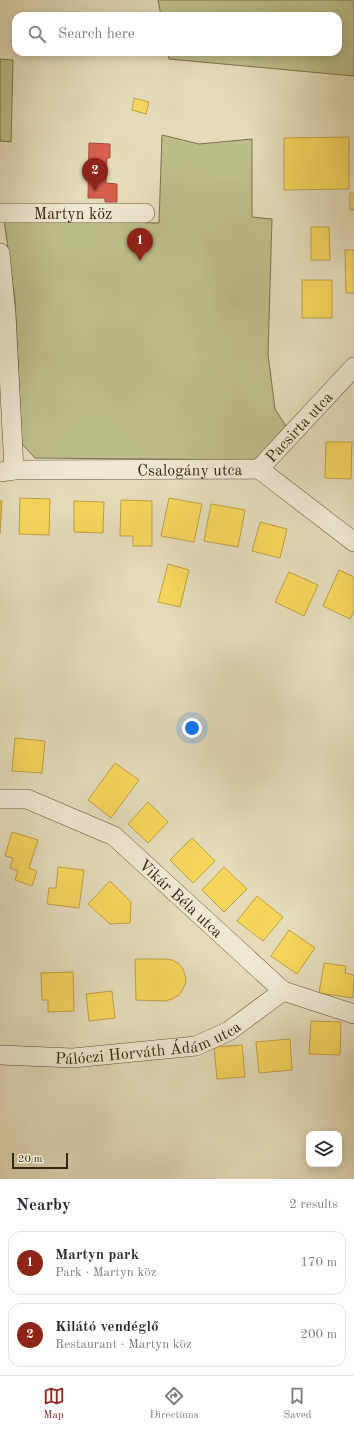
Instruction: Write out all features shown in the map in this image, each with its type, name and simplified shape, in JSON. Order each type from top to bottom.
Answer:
[{"type":"street","name":"Martyn köz","points":[[0,213],[145,213]]},
{"type":"street","points":[[0,253],[6,315],[7,471]]},
{"type":"street","name":"Pacsirta utca","points":[[259,468],[354,367]]},
{"type":"street","name":"Csalogány utca","points":[[7,471],[259,468],[354,542]]},
{"type":"street","name":"Vikár Béla utca","points":[[0,799],[27,799],[114,836],[283,992],[354,1014]]},
{"type":"street","name":"Pálóczi Horváth Ádám utca","points":[[0,1055],[73,1058],[196,1046],[229,1031],[283,992]]},
{"type":"green space","points":[[158,0],[354,0],[354,76],[169,59],[169,56],[342,56],[342,12],[160,12]]},
{"type":"green space","points":[[0,59],[13,60],[11,142],[0,141]]},
{"type":"green space","points":[[162,135],[199,144],[252,139],[252,217],[272,219],[268,354],[275,409],[289,431],[254,460],[35,458],[22,444],[15,300],[4,219],[159,223]]},
{"type":"building: Homes","points":[[134,98],[149,102],[146,114],[132,110]]},
{"type":"building: Homes","points":[[349,137],[349,189],[284,190],[284,138]]},
{"type":"building: Homes","points":[[350,193],[354,193],[354,210],[350,210]]},
{"type":"building: Homes","points":[[311,227],[329,227],[330,260],[311,260]]},
{"type":"building: Homes","points":[[345,250],[354,250],[354,293],[346,293]]},
{"type":"building: Homes","points":[[302,280],[332,280],[332,318],[302,318]]},
{"type":"building: Homes","points":[[326,442],[352,442],[351,479],[325,478]]},
{"type":"building: Homes","points":[[20,498],[50,499],[49,535],[19,534]]},
{"type":"building: Homes","points":[[169,498],[202,504],[194,542],[161,536]]},
{"type":"building: Homes","points":[[121,500],[152,501],[152,546],[133,546],[133,536],[120,536]]},
{"type":"building: Homes","points":[[0,501],[2,501],[0,534]]},
{"type":"building: Homes","points":[[74,501],[104,502],[103,533],[74,532]]},
{"type":"building: Homes","points":[[211,504],[245,510],[238,547],[204,541]]},
{"type":"building: Homes","points":[[260,522],[287,529],[280,558],[252,551]]},
{"type":"building: Homes","points":[[168,564],[189,570],[180,607],[158,602]]},
{"type":"building: Homes","points":[[339,570],[354,577],[354,611],[350,619],[323,606]]},
{"type":"building: Homes","points":[[289,572],[318,585],[304,616],[275,602]]},
{"type":"building: Homes","points":[[15,738],[45,741],[42,773],[12,771]]},
{"type":"building: Homes","points":[[115,763],[139,780],[111,818],[88,800]]},
{"type":"building: Homes","points":[[148,802],[168,822],[148,843],[128,824]]},
{"type":"building: Homes","points":[[12,832],[38,840],[29,868],[37,871],[32,886],[15,880],[18,871],[10,868],[13,858],[5,856]]},
{"type":"building: Homes","points":[[192,838],[215,861],[193,883],[170,860]]},
{"type":"building: Homes","points":[[58,867],[84,870],[79,908],[47,904],[49,888],[56,888]]},
{"type":"building: Homes","points":[[224,867],[247,889],[224,912],[202,890]]},
{"type":"building: Homes","points":[[110,881],[131,902],[130,923],[110,924],[88,904]]},
{"type":"building: Homes","points":[[257,896],[283,917],[263,941],[237,921]]},
{"type":"building: Homes","points":[[289,930],[315,948],[297,974],[271,956]]},
{"type":"building: Homes","points":[[135,959],[165,959],[178,963],[183,969],[186,982],[179,995],[165,1001],[136,1000]]},
{"type":"building: Homes","points":[[324,963],[346,966],[345,973],[354,975],[353,998],[319,993]]},
{"type":"building: Homes","points":[[73,972],[74,1011],[48,1012],[48,1000],[42,1000],[41,973]]},
{"type":"building: Homes","points":[[112,991],[115,1018],[89,1021],[86,994]]},
{"type":"building: Homes","points":[[311,1021],[341,1022],[340,1055],[309,1054]]},
{"type":"building: Homes","points":[[290,1039],[292,1070],[259,1073],[256,1042]]},
{"type":"building: Homes","points":[[242,1045],[245,1077],[217,1079],[214,1047]]},
{"type":"building: Shops","points":[[89,143],[110,144],[110,158],[107,158],[106,183],[117,184],[117,202],[105,202],[105,198],[88,198]]},
{"type":"place","name":"Kilátó vendéglő","points":[[95,191]]},
{"type":"place","name":"Martyn park","points":[[140,261]]}]
